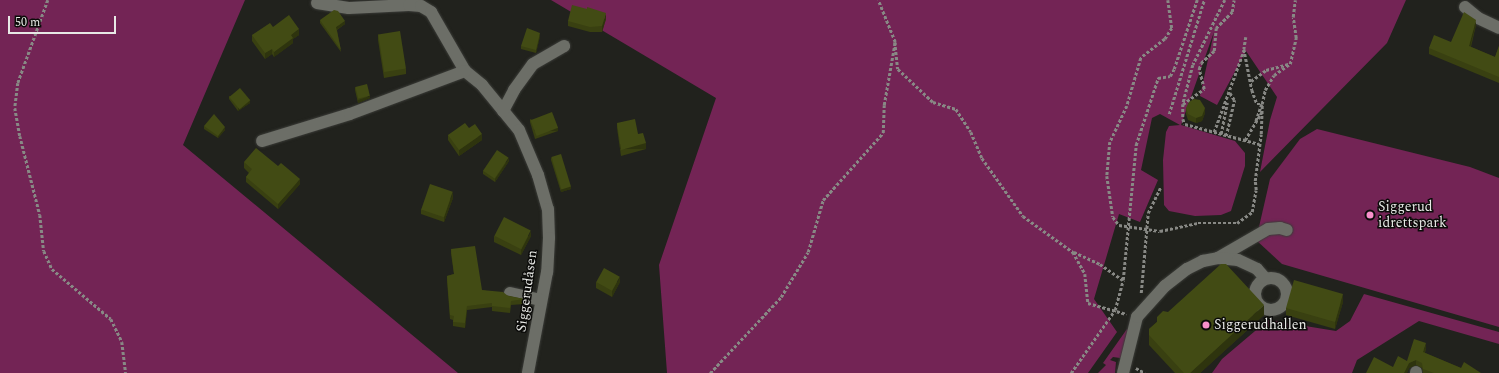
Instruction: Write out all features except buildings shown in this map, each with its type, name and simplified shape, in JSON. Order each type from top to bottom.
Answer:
[{"type":"street","name":"Siggerudåsen","points":[[317,3],[349,8],[421,6],[431,12],[465,70],[482,84],[519,130],[538,175],[548,209],[547,272],[528,373]]},
{"type":"street","points":[[1465,7],[1478,18],[1499,28]]},
{"type":"street","points":[[503,110],[514,90],[533,64],[564,46]]},
{"type":"street","points":[[262,141],[350,114],[465,70]]},
{"type":"street","points":[[1218,258],[1268,229],[1280,228],[1287,230]]},
{"type":"street","points":[[1123,373],[1137,317],[1165,286],[1187,269],[1203,261],[1218,258],[1238,260],[1257,269],[1265,278]]},
{"type":"street","points":[[510,293],[541,300]]},
{"type":"path","points":[[48,0],[18,83],[15,108],[20,136],[40,215],[44,251],[52,269],[111,319],[122,342],[126,373]]},
{"type":"path","points":[[878,0],[894,42],[898,69],[933,102],[956,109],[970,132],[982,158],[1023,216],[1073,252],[1100,264],[1123,280]]},
{"type":"path","points":[[1168,0],[1172,25],[1170,32],[1165,39],[1141,58],[1127,106],[1110,142],[1107,176],[1113,217],[1119,225],[1160,231],[1198,223],[1237,223],[1244,220],[1252,212],[1255,200],[1255,181],[1260,144],[1262,104]]},
{"type":"path","points":[[1071,373],[1114,310],[1123,280],[1136,145],[1158,78],[1170,76],[1174,69],[1197,0]]},
{"type":"path","points":[[1169,114],[1204,0]]},
{"type":"path","points":[[1224,0],[1193,65],[1183,104],[1183,119],[1185,124],[1260,144]]},
{"type":"path","points":[[1183,104],[1204,90],[1199,69],[1201,63],[1214,50],[1216,28],[1232,12],[1234,0]]},
{"type":"path","points":[[1256,121],[1265,90],[1274,75],[1290,64],[1296,38],[1293,17],[1295,0]]},
{"type":"path","points":[[1221,134],[1229,92],[1244,49],[1246,37]]},
{"type":"path","points":[[710,373],[781,297],[808,252],[823,200],[883,133],[884,105],[894,42]]},
{"type":"path","points":[[1244,49],[1257,104],[1262,104]]},
{"type":"path","points":[[1251,81],[1266,70],[1290,64]]},
{"type":"path","points":[[1226,136],[1234,100],[1229,92]]},
{"type":"path","points":[[1214,132],[1227,102]]},
{"type":"path","points":[[1245,141],[1262,112]]},
{"type":"path","points":[[1140,296],[1148,213],[1160,188]]},
{"type":"path","points":[[1073,252],[1085,274],[1088,304],[1137,317]]},
{"type":"shaded area","points":[[0,0],[245,0],[183,145],[458,373],[0,373]]},
{"type":"shaded area","points":[[551,0],[1406,0],[1387,43],[1260,172],[1270,120],[1277,97],[1246,51],[1217,105],[1200,96],[1214,32],[1181,125],[1235,141],[1245,153],[1245,166],[1231,211],[1221,215],[1195,216],[1169,211],[1164,205],[1163,160],[1166,132],[1169,126],[1180,125],[1160,114],[1152,118],[1141,170],[1158,180],[1140,222],[1119,214],[1094,299],[1117,332],[1088,373],[667,373],[659,265],[716,98]]},
{"type":"shaded area","points":[[1317,129],[1470,167],[1499,178],[1499,327],[1282,264],[1256,240],[1270,179],[1300,139]]},
{"type":"shaded area","points":[[1364,294],[1499,332],[1499,344],[1419,321],[1357,360],[1352,373],[1212,373],[1222,359],[1268,320],[1336,331],[1350,321]]},
{"type":"shaded area","points":[[1127,329],[1130,334],[1122,363],[1120,358],[1113,357],[1110,360],[1116,362],[1115,373],[1098,373],[1106,365],[1103,363]]},
{"type":"place","name":"Siggerud idrettspark","points":[[1370,215]]},
{"type":"place","name":"Siggerudhallen","points":[[1206,325]]}]
